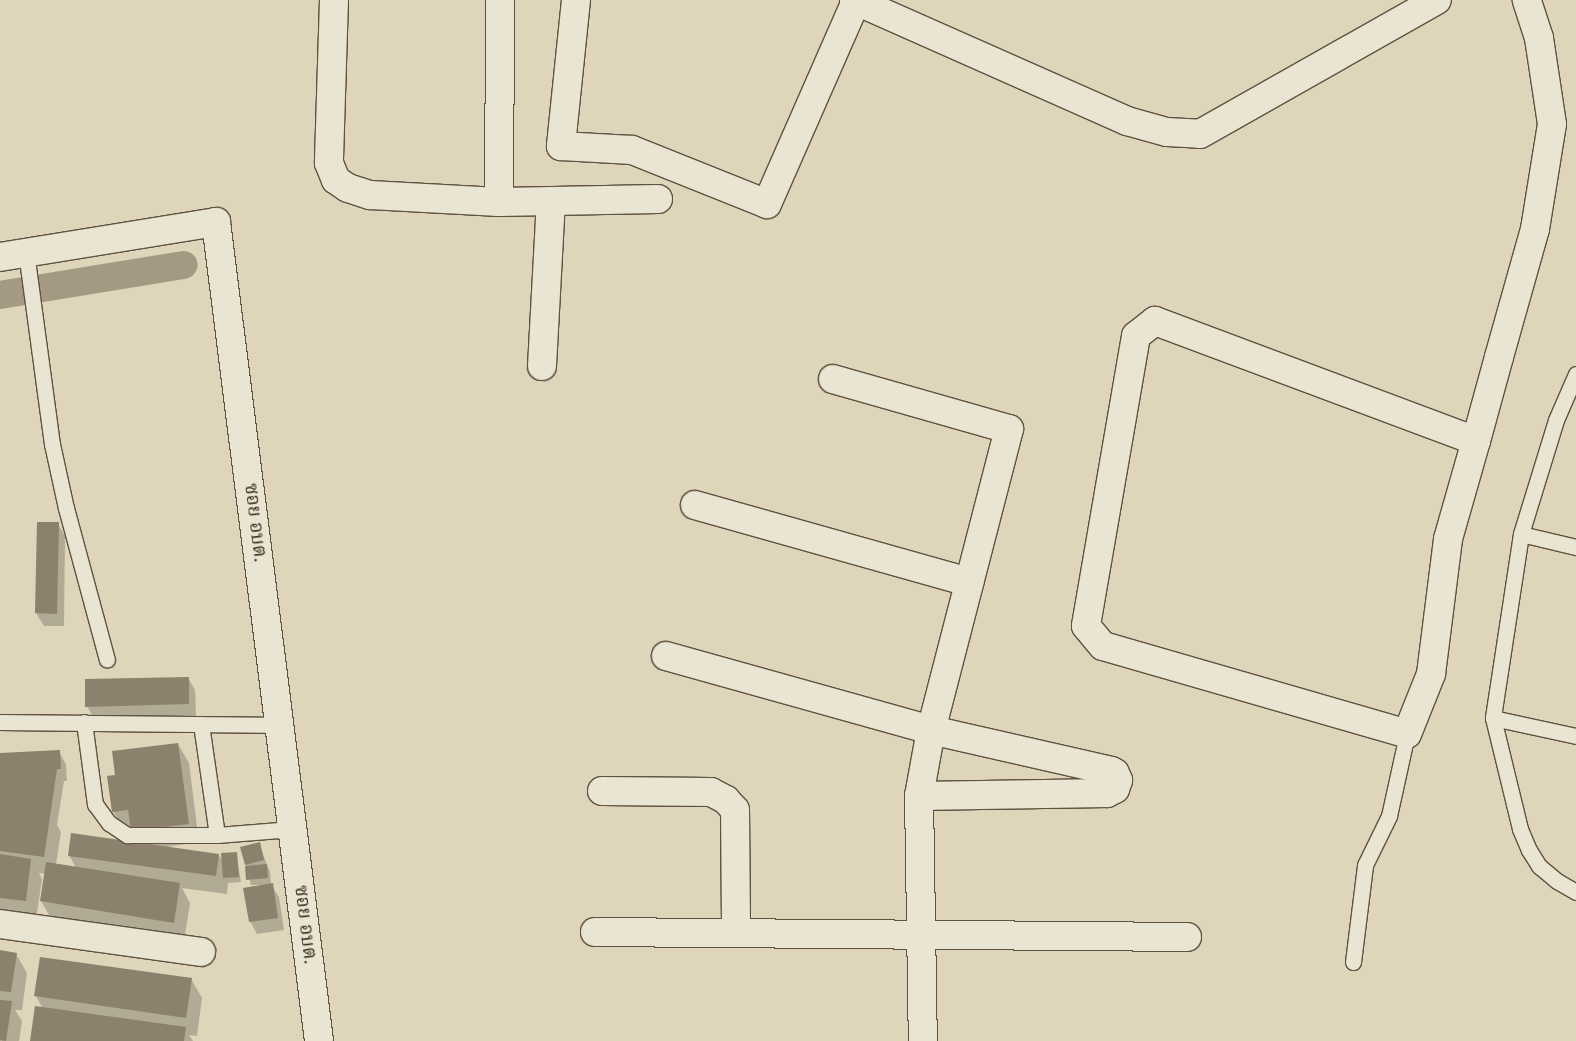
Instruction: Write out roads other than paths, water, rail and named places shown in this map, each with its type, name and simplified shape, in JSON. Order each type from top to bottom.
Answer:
[{"type":"street","points":[[334,0],[329,164],[336,180],[370,195],[499,202],[658,199]]},
{"type":"street","points":[[499,202],[500,0]]},
{"type":"street","points":[[576,0],[561,146],[632,150],[767,204],[855,1],[1127,121],[1167,132],[1200,134],[1437,0]]},
{"type":"street","points":[[1476,441],[1186,330],[1155,321],[1136,336],[1086,626],[1102,646],[1407,734],[1431,674],[1448,539],[1476,441],[1534,229],[1552,124],[1539,38],[1526,0]]},
{"type":"street","points":[[542,366],[551,201]]},
{"type":"street","name":"ซอย อบต.","points":[[0,257],[216,222],[319,1041]]},
{"type":"street","points":[[833,379],[1009,429],[931,730],[919,796],[923,1041]]},
{"type":"street","points":[[695,505],[969,582]]},
{"type":"street","points":[[666,656],[931,730],[1110,771],[1118,776],[1118,784],[1107,793],[919,796]]},
{"type":"street","points":[[602,791],[711,792],[726,800],[735,810],[736,933]]},
{"type":"street","points":[[0,924],[201,952]]},
{"type":"street","points":[[595,932],[922,933],[1186,937]]},
{"type":"lane","points":[[26,252],[52,444],[66,508],[107,660]]},
{"type":"lane","points":[[1576,374],[1556,420],[1521,534],[1493,718],[1520,829],[1529,850],[1551,876],[1576,892]]},
{"type":"lane","points":[[1521,534],[1576,547]]},
{"type":"lane","points":[[1493,718],[1576,736]]},
{"type":"lane","points":[[0,722],[280,725]]},
{"type":"lane","points":[[84,722],[95,804],[109,823],[127,835],[217,835],[292,829]]},
{"type":"lane","points":[[201,724],[217,835]]},
{"type":"lane","points":[[1353,962],[1365,865],[1389,816],[1407,734]]},
{"type":"waterway","points":[[0,295],[184,265]]}]
